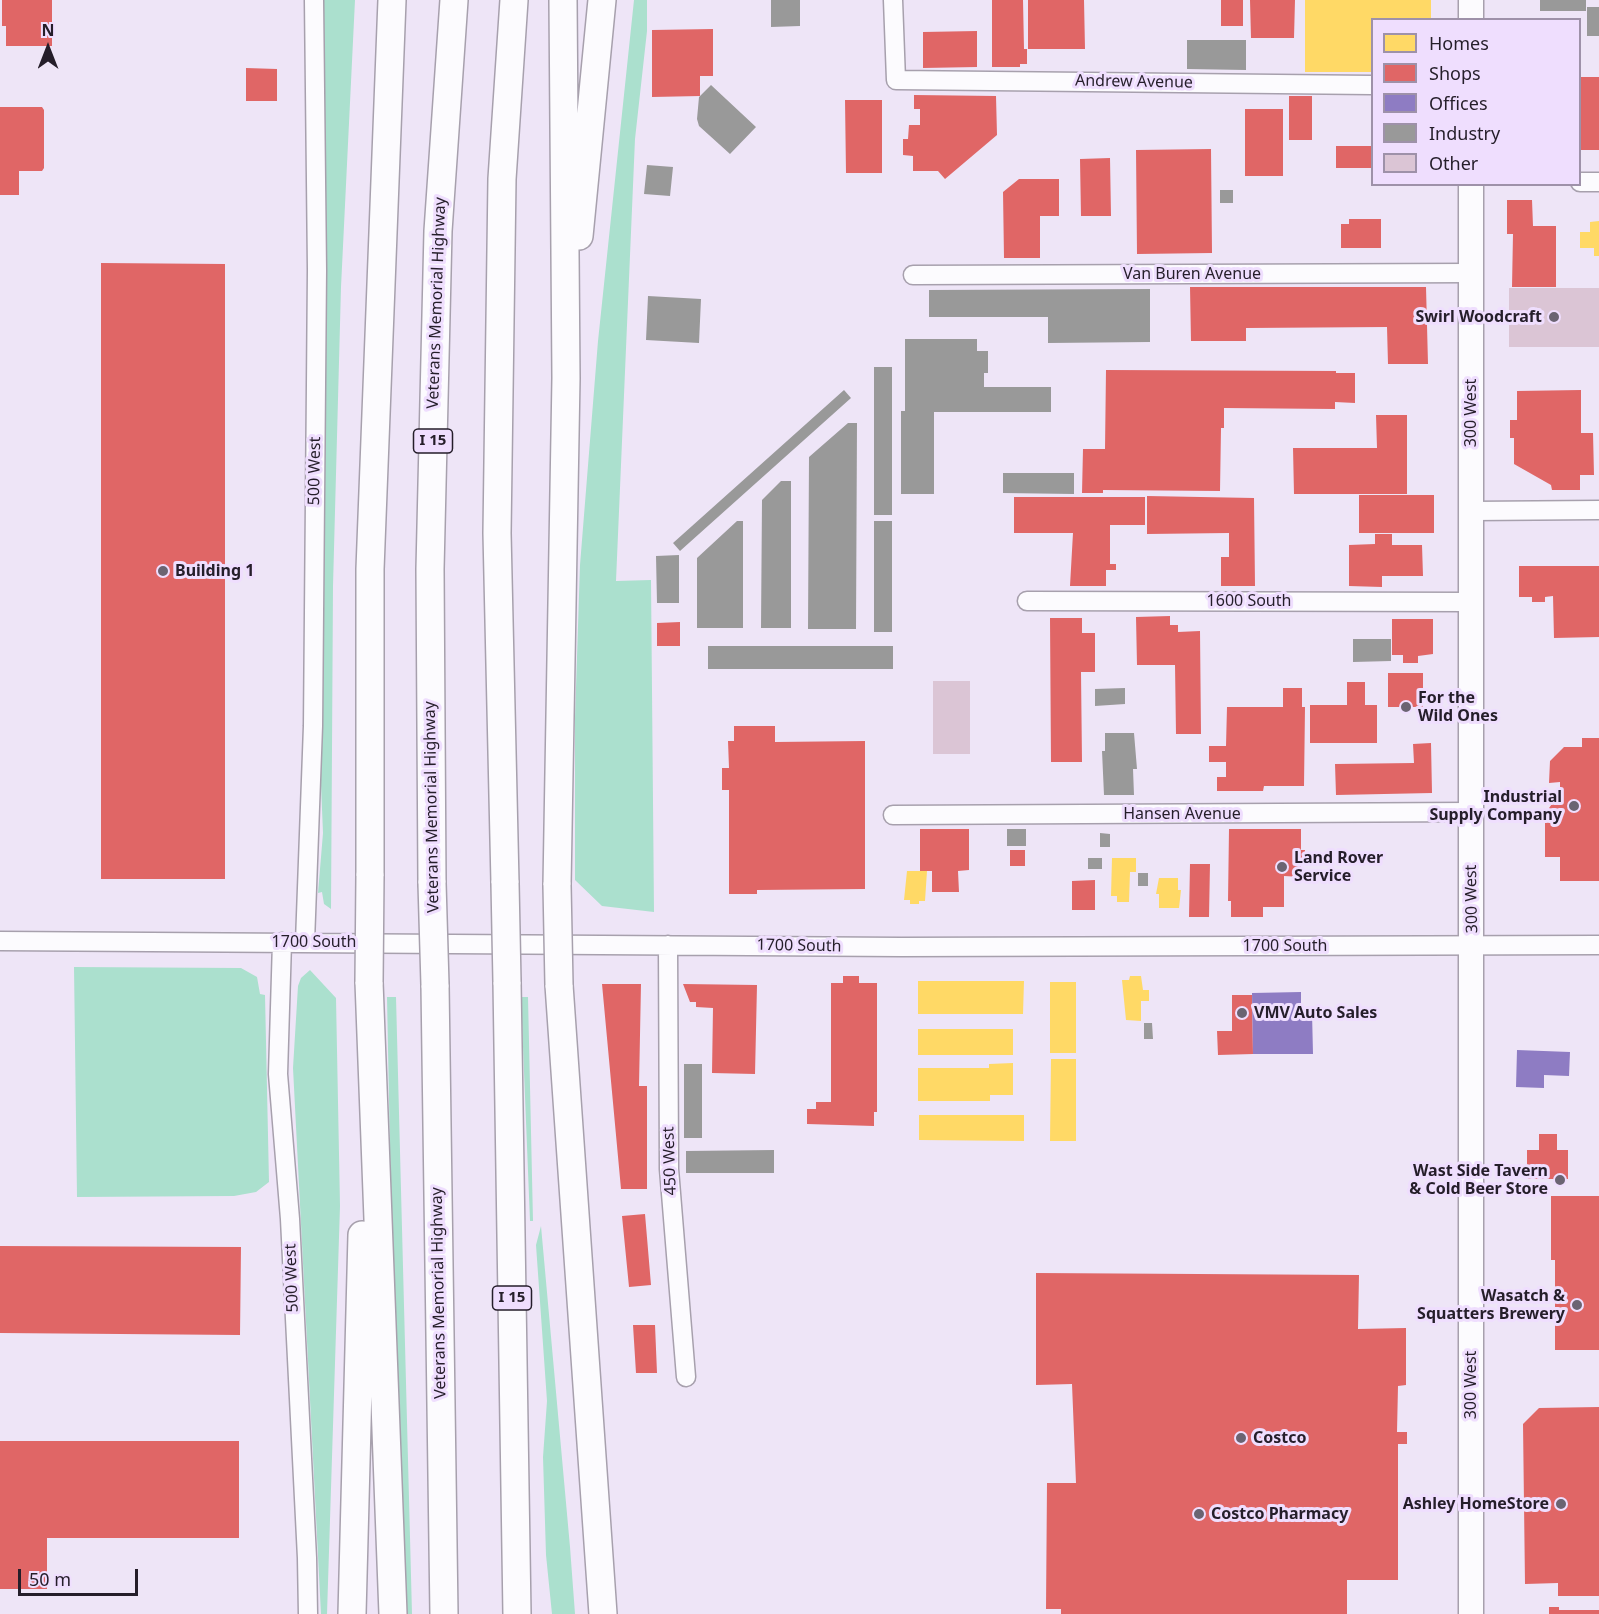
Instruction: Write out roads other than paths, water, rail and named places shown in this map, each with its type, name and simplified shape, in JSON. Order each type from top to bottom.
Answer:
[{"type":"highway","points":[[352,1614],[369,982],[370,569],[392,0]]},
{"type":"highway","name":"Veterans Memorial Highway","points":[[444,1614],[432,883],[430,569],[438,231],[454,0]]},
{"type":"highway","name":"I 15","points":[[514,0],[502,179],[497,533],[517,1614]]},
{"type":"highway","points":[[562,0],[566,378],[557,885],[559,985],[603,1614]]},
{"type":"highway","points":[[566,378],[602,0]]},
{"type":"highway","points":[[369,982],[393,1614]]},
{"type":"highway","points":[[593,1491],[594,1614]]},
{"type":"highway","points":[[515,1496],[524,1614]]},
{"type":"main road","points":[[1471,0],[1471,18]]},
{"type":"main road","name":"300 West","points":[[1471,186],[1471,1614]]},
{"type":"street","name":"500 West","points":[[305,942],[313,726],[317,270],[314,0]]},
{"type":"street","name":"Andrew Avenue","points":[[893,0],[896,80],[1371,85]]},
{"type":"street","points":[[1581,182],[1599,182]]},
{"type":"street","name":"Van Buren Avenue","points":[[913,274],[1471,273]]},
{"type":"street","points":[[1472,511],[1599,510]]},
{"type":"street","name":"1600 South","points":[[1027,601],[1472,603]]},
{"type":"street","name":"Hansen Avenue","points":[[893,815],[1471,812]]},
{"type":"street","name":"1700 South","points":[[0,940],[668,945],[1599,945]]},
{"type":"street","name":"500 West","points":[[282,942],[278,1074],[290,1219],[308,1558],[308,1614]]},
{"type":"street","name":"450 West","points":[[668,945],[669,1168],[686,1377]]},
{"type":"place","name":"Swirl Woodcraft","points":[[1554,317]]},
{"type":"place","name":"Building 1","points":[[163,571]]},
{"type":"place","name":"For the Wild Ones","points":[[1406,707]]},
{"type":"place","name":"Industrial Supply Company","points":[[1574,806]]},
{"type":"place","name":"Land Rover Service","points":[[1282,867]]},
{"type":"place","name":"VMV Auto Sales","points":[[1242,1013]]},
{"type":"place","name":"Wast Side Tavern & Cold Beer Store","points":[[1560,1180]]},
{"type":"place","name":"Wasatch & Squatters Brewery","points":[[1577,1305]]},
{"type":"place","name":"Costco","points":[[1241,1438]]},
{"type":"place","name":"Ashley HomeStore","points":[[1561,1504]]},
{"type":"place","name":"Costco Pharmacy","points":[[1199,1514]]}]
